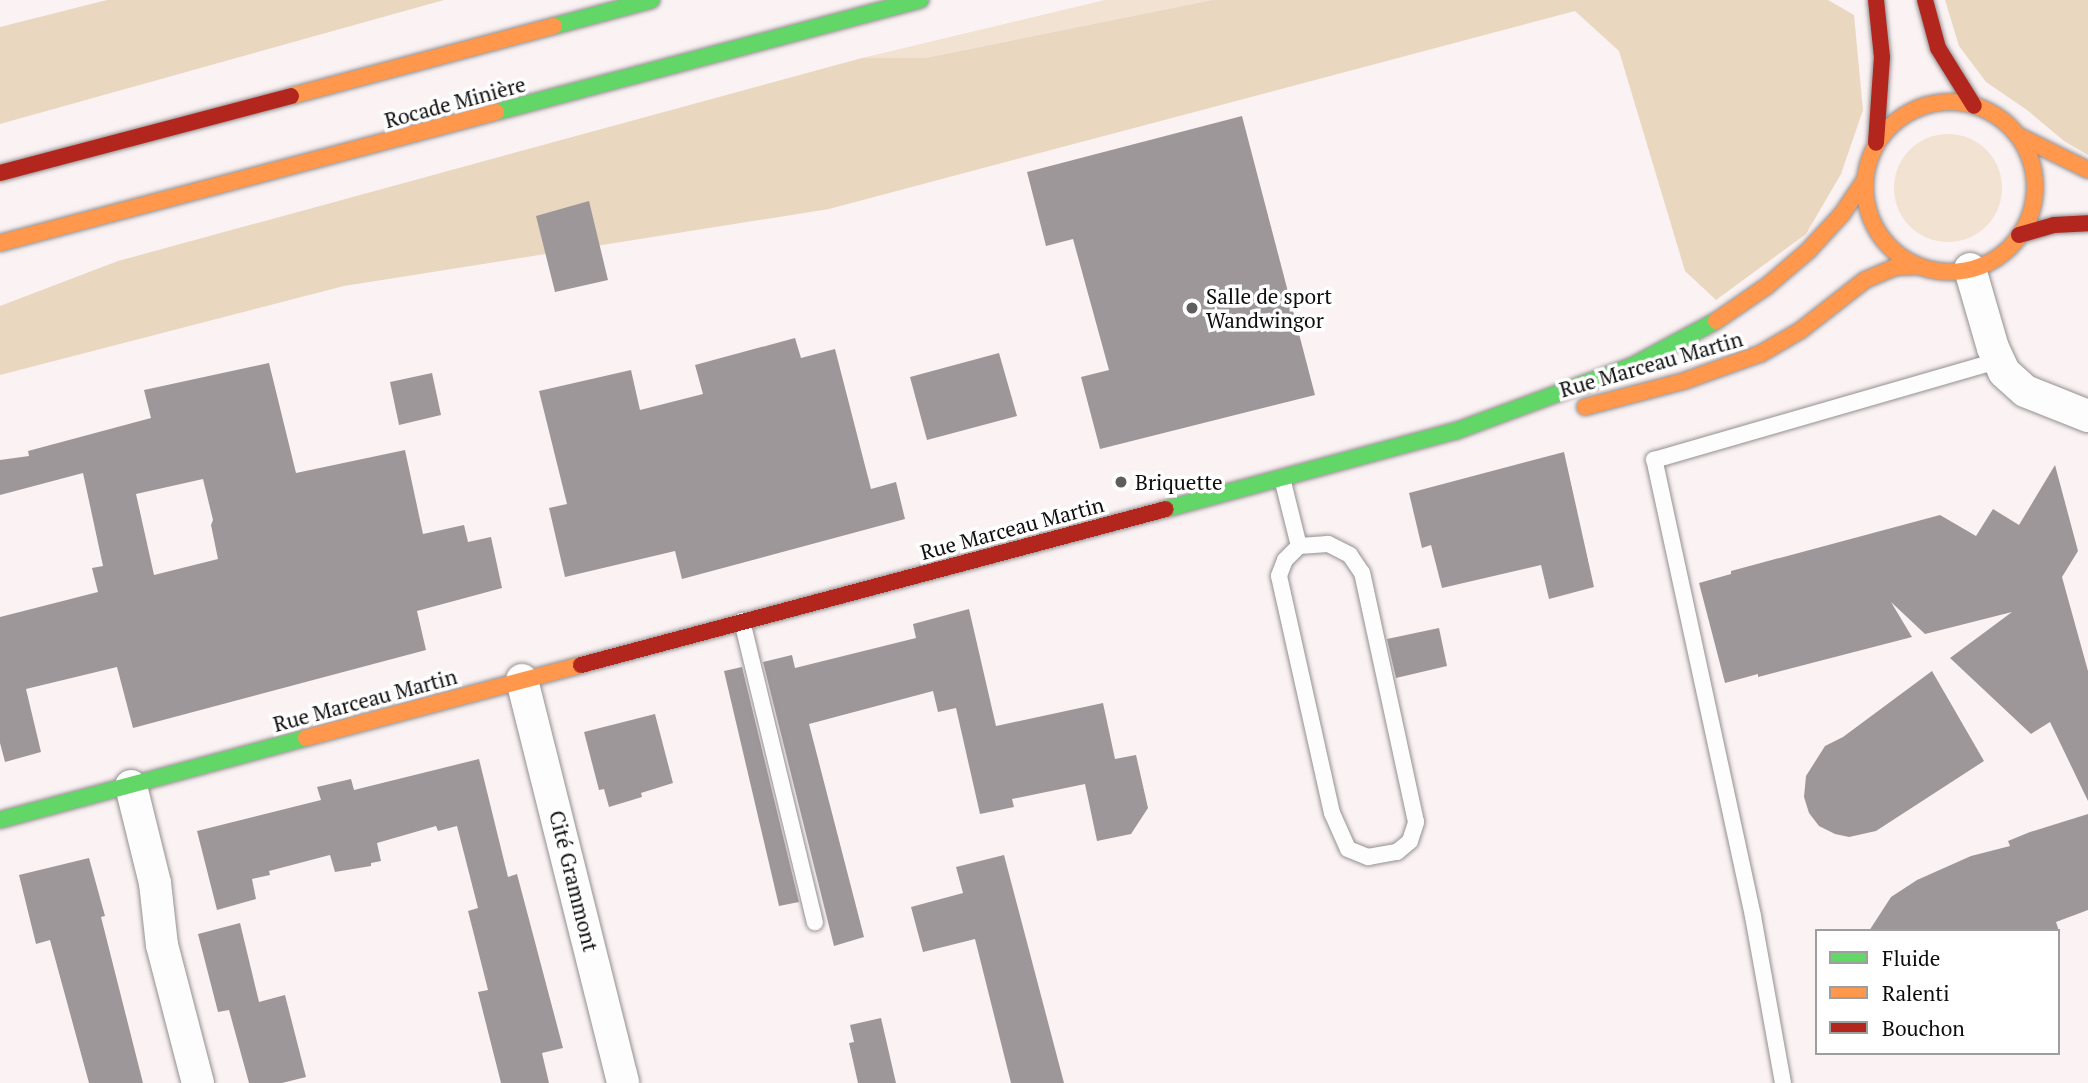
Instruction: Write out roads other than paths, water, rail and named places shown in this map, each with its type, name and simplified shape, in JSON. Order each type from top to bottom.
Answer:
[{"type":"main road","points":[[0,173],[652,0]]},
{"type":"main road","name":"Rocade Minière","points":[[0,243],[920,0]]},
{"type":"main road","points":[[1876,0],[1882,57],[1876,143]]},
{"type":"main road","points":[[1925,0],[1938,48],[1974,106]]},
{"type":"main road","name":"Rue Marceau Martin","points":[[0,820],[1456,431],[1632,366],[1720,319],[1768,286],[1835,223],[1864,181],[1876,143],[1892,124],[1913,110],[1949,102],[1974,106],[1998,117],[2017,135],[2030,158],[2035,185],[2031,211],[2019,235],[2003,253],[1970,269],[1944,272],[1918,266],[1895,267],[1865,280],[1801,330],[1760,354],[1684,381],[1563,412]]},
{"type":"main road","name":"Rue Marceau Martin","points":[[2017,135],[2088,170]]},
{"type":"main road","name":"Rue Marceau Martin","points":[[1864,181],[1867,208],[1878,232],[1895,252],[1918,266]]},
{"type":"main road","name":"Rue Marceau Martin","points":[[2019,235],[2054,225],[2088,223]]},
{"type":"main road","name":"Rue Marceau Martin","points":[[1456,431],[1542,416]]},
{"type":"street","points":[[1970,269],[1997,361],[2009,377],[2025,391],[2088,416]]},
{"type":"street","name":"Cité Grammont","points":[[522,680],[623,1083]]},
{"type":"street","points":[[131,786],[155,883],[162,945],[198,1083]]},
{"type":"lane","points":[[1783,1083],[1754,916],[1654,460],[1997,361]]},
{"type":"lane","points":[[1282,478],[1299,546]]},
{"type":"lane","points":[[1328,544],[1350,555],[1362,573],[1416,822],[1410,841],[1397,852],[1368,857],[1348,849],[1332,813],[1279,576],[1285,560],[1299,546],[1328,544]]},
{"type":"lane","points":[[742,621],[815,922]]},
{"type":"place","name":"Salle de sport Wandwingor","points":[[1192,308]]},
{"type":"place","name":"Briquette","points":[[1121,482]]}]
